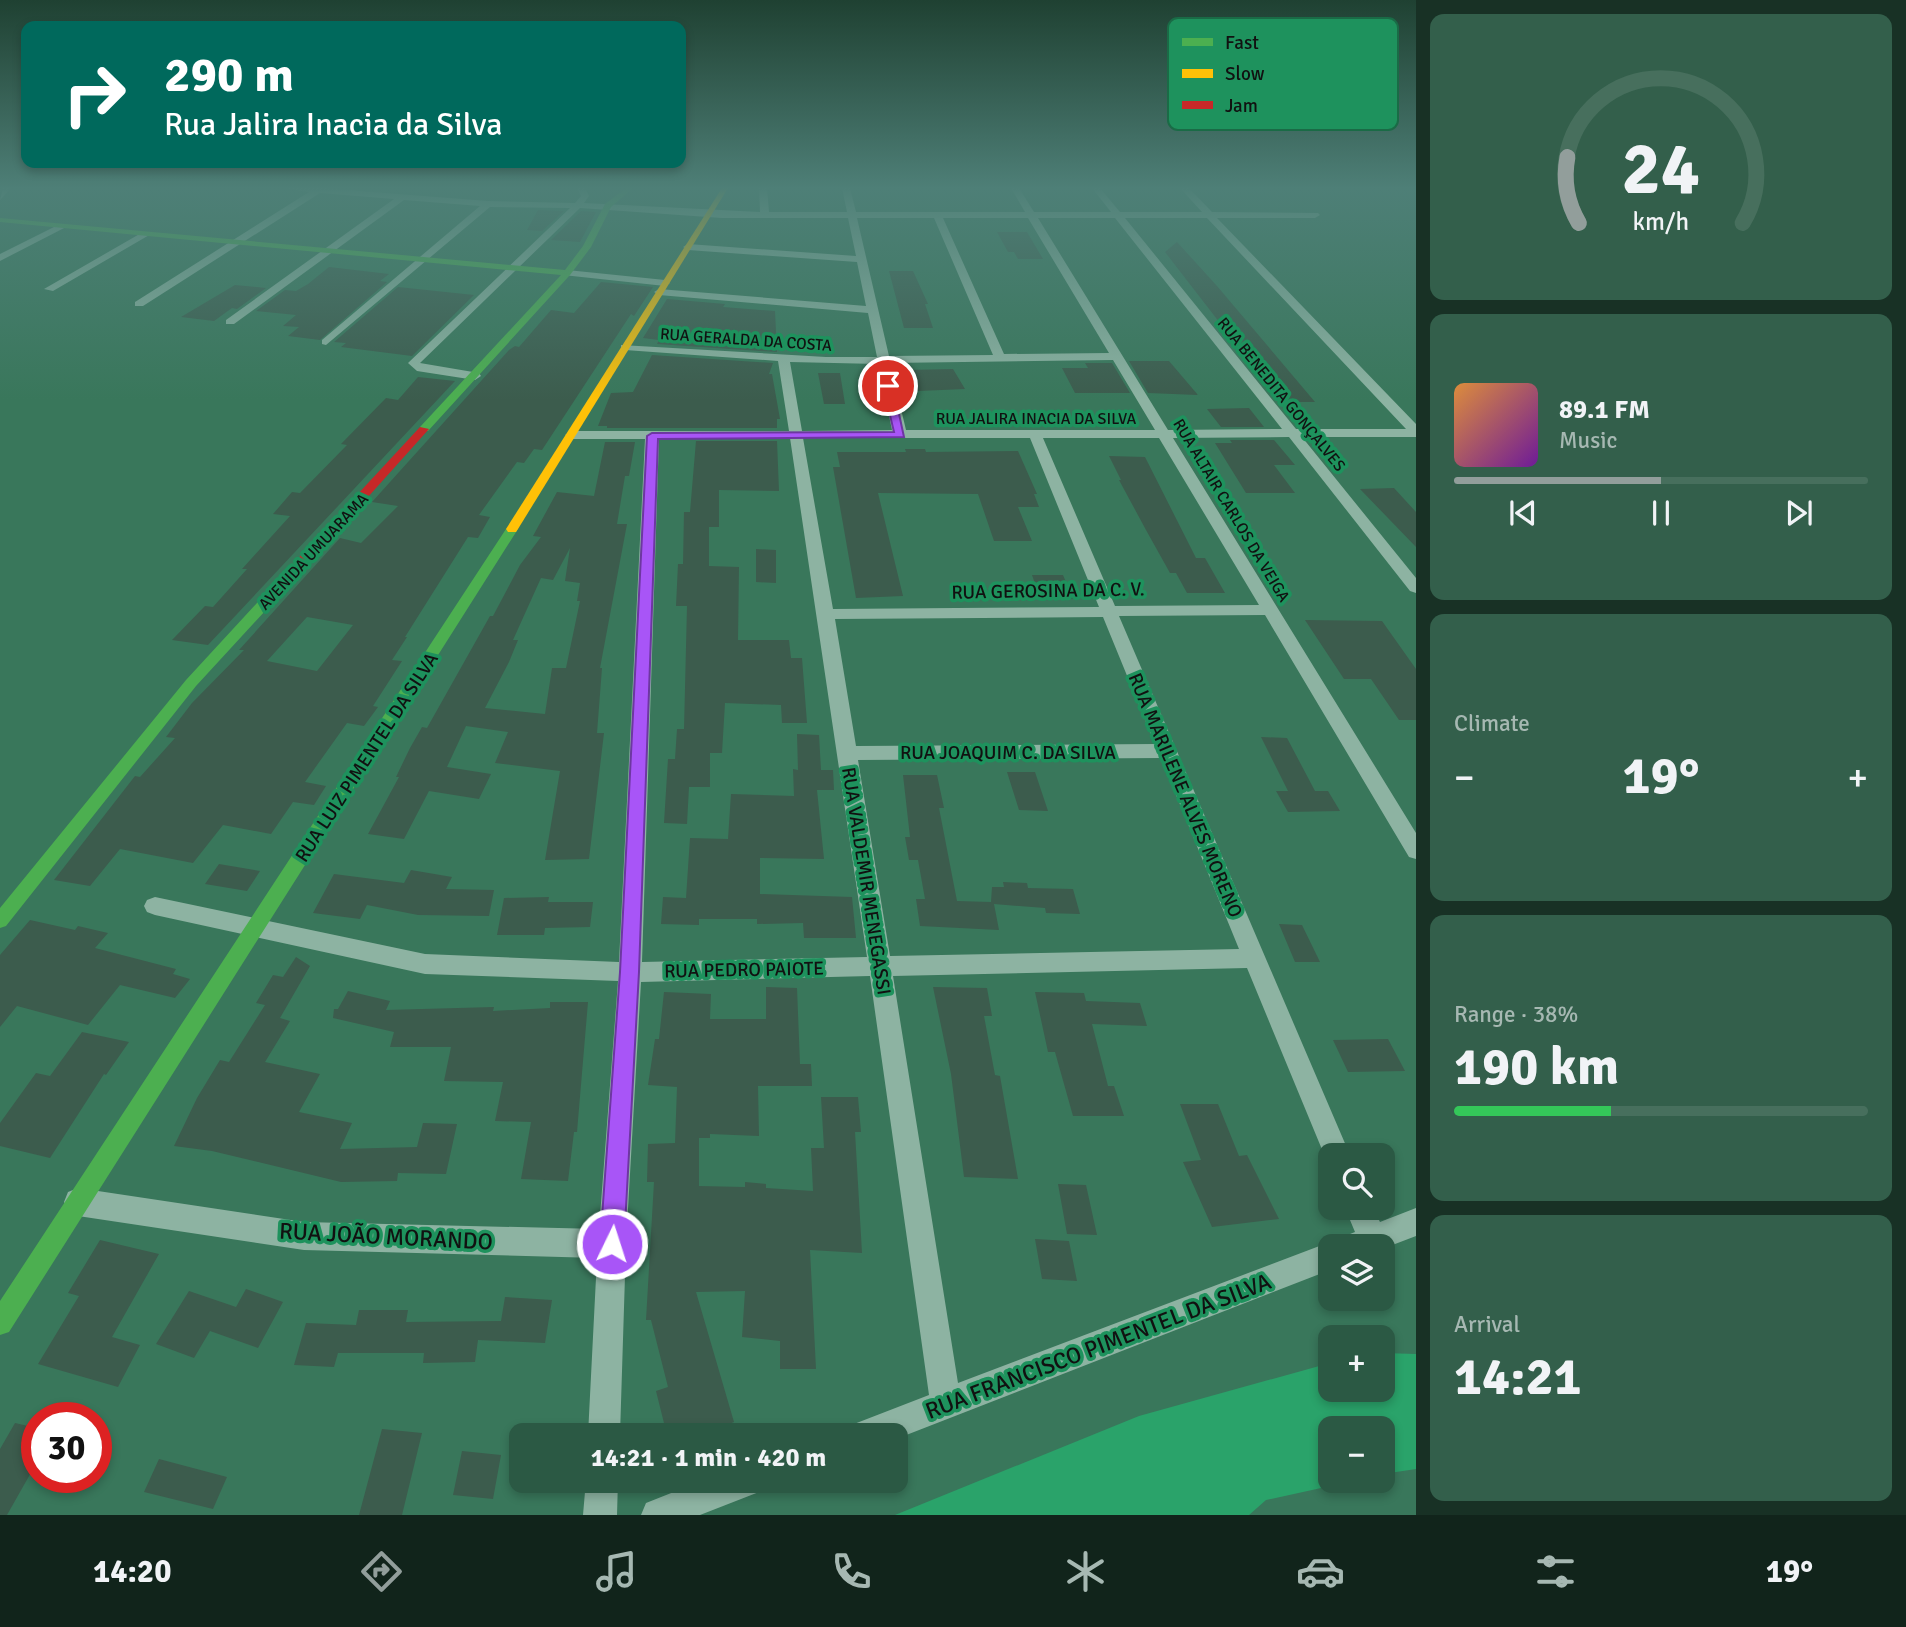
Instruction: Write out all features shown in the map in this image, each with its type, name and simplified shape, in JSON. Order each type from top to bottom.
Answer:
[{"type":"street","points":[[49,289],[102,259]]},
{"type":"street","points":[[139,304],[211,259]]},
{"type":"street","points":[[230,322],[316,259]]},
{"type":"street","points":[[421,259],[567,273],[662,288],[872,310]]},
{"type":"street","points":[[326,342],[424,259]]},
{"type":"street","points":[[475,376],[416,367],[414,363],[522,259]]},
{"type":"street","name":"AVENIDA UMUARAMA","points":[[0,921],[191,683],[475,376],[578,259]]},
{"type":"street","name":"RUA LUIZ PIMENTEL DA SILVA","points":[[0,1323],[572,435],[681,259]]},
{"type":"street","points":[[857,259],[861,259],[900,435]]},
{"type":"street","points":[[956,259],[1001,360]]},
{"type":"street","name":"RUA ALTAIR CARLOS DA VEIGA","points":[[1059,259],[1416,851]]},
{"type":"street","name":"RUA BENEDITA GONÇALVES","points":[[1152,259],[1416,589]]},
{"type":"street","points":[[1252,259],[1416,433]]},
{"type":"street","name":"RUA GERALDA DA COSTA","points":[[625,347],[784,360],[882,362],[1118,356]]},
{"type":"street","name":"RUA VALDEMIR MENEGASSI","points":[[784,360],[881,965],[946,1404]]},
{"type":"street","name":"RUA JALIRA INACIA DA SILVA","points":[[572,435],[1416,433]]},
{"type":"street","name":"RUA MARILENE ALVES MORENO","points":[[1035,435],[1332,1143]]},
{"type":"street","points":[[605,1423],[612,1244],[630,972],[652,436]]},
{"type":"street","name":"RUA GEROSINA DA C. V.","points":[[825,614],[1272,610]]},
{"type":"street","name":"RUA JOAQUIM C. DA SILVA","points":[[847,753],[1169,751]]},
{"type":"street","name":"RUA PEDRO PAIOTE","points":[[155,906],[425,964],[630,972],[1254,958]]},
{"type":"street","name":"RUA JOÃO MORANDO","points":[[78,1202],[304,1236],[612,1244]]},
{"type":"street","points":[[1385,1234],[1416,1222]]},
{"type":"street","name":"RUA FRANCISCO PIMENTEL DA SILVA","points":[[896,1423],[1318,1261]]},
{"type":"street","points":[[600,1515],[601,1493]]},
{"type":"street","points":[[658,1515],[714,1493]]},
{"type":"green space","points":[[1395,1353],[1416,1354],[1416,1469],[1395,1472],[1395,1416],[1318,1416],[1318,1489],[1266,1500],[1249,1515],[895,1515],[1139,1416],[1318,1366],[1318,1402],[1395,1402]]},
{"type":"building","points":[[1170,259],[1192,259],[1315,402],[1281,402]]},
{"type":"building","points":[[329,267],[389,274],[380,281],[387,282],[320,340],[288,336],[299,327],[283,326],[296,315],[256,311],[285,290],[296,291],[308,284]]},
{"type":"building","points":[[889,271],[913,271],[928,304],[925,304],[933,328],[904,328]]},
{"type":"building","points":[[601,282],[653,287],[634,316],[631,314],[542,450],[534,449],[524,463],[517,462],[479,515],[490,517],[478,538],[468,537],[405,637],[392,660],[402,661],[373,706],[378,707],[364,726],[347,723],[305,782],[326,786],[314,805],[293,802],[271,834],[223,825],[193,863],[120,849],[90,886],[54,880],[135,776],[140,777],[175,738],[166,737],[192,703],[244,650],[239,650],[340,538],[361,543],[398,506],[372,502],[509,350],[515,346],[519,347],[551,310],[574,313]],"holes":[[[307,617],[353,625],[317,671],[267,661]]]},
{"type":"building","points":[[235,285],[266,288],[237,309],[232,308],[214,321],[181,317]]},
{"type":"building","points":[[398,287],[474,295],[412,356],[341,347],[346,343],[334,342]]},
{"type":"building","points":[[667,299],[775,311],[777,352],[657,344],[659,340],[643,338]]},
{"type":"building","points":[[652,355],[773,363],[769,374],[772,374],[780,419],[777,419],[777,428],[598,426],[611,393],[633,392]]},
{"type":"building","points":[[1129,361],[1169,361],[1198,395],[1148,393]]},
{"type":"building","points":[[1085,363],[1112,363],[1130,393],[1075,393],[1062,368],[1088,368]]},
{"type":"building","points":[[953,369],[965,389],[918,391],[908,370]]},
{"type":"building","points":[[818,373],[840,373],[845,404],[824,404]]},
{"type":"building","points":[[418,377],[455,381],[208,645],[172,640],[205,606],[213,607],[247,569],[242,569],[290,516],[273,514],[292,492],[300,493],[347,445],[341,444],[386,398],[398,400]]},
{"type":"building","points":[[1249,408],[1264,427],[1221,427],[1207,409]]},
{"type":"building","points":[[1230,440],[1274,440],[1295,465],[1274,465],[1295,493],[1246,493],[1215,443],[1232,443]]},
{"type":"building","points":[[696,441],[777,441],[779,491],[719,490],[719,527],[709,527],[709,566],[739,567],[738,640],[789,640],[791,658],[802,658],[807,723],[782,723],[781,705],[725,703],[722,753],[710,753],[710,787],[689,787],[687,824],[664,823],[668,759],[675,759],[677,729],[684,729],[687,606],[676,606],[678,564],[683,564],[684,512],[690,512]]},
{"type":"building","points":[[605,442],[635,442],[629,476],[625,476],[617,524],[627,524],[600,668],[597,733],[604,733],[589,859],[545,860],[560,771],[495,763],[508,732],[466,726],[447,767],[491,774],[479,799],[429,791],[404,839],[368,834],[422,727],[427,728],[520,565],[541,537],[533,536],[557,492],[594,496]],"holes":[[[570,548],[565,581],[580,583],[577,601],[580,601],[566,668],[552,668],[545,714],[485,708],[509,662],[518,640],[513,640],[541,578],[553,580]]]},
{"type":"building","points":[[905,449],[925,449],[926,452],[1018,451],[1037,494],[1034,494],[1039,507],[1018,507],[1032,541],[994,541],[978,494],[878,493],[903,596],[856,598],[833,467],[840,467],[837,452],[906,452]]},
{"type":"building","points":[[1109,456],[1145,457],[1196,558],[1205,558],[1225,593],[1187,593],[1176,573],[1170,573],[1119,480]]},
{"type":"building","points":[[1394,488],[1416,512],[1416,547],[1360,489]]},
{"type":"building","points":[[756,549],[776,550],[776,583],[756,582]]},
{"type":"building","points":[[1032,575],[1063,575],[1073,599],[1040,598]]},
{"type":"building","points":[[1305,620],[1382,621],[1416,669],[1416,720],[1399,720],[1371,679],[1344,679]]},
{"type":"building","points":[[797,734],[819,735],[821,770],[833,770],[834,790],[817,790],[824,859],[760,858],[760,894],[852,897],[856,938],[804,938],[803,923],[757,924],[757,919],[699,919],[699,925],[661,924],[663,897],[686,898],[690,838],[728,839],[731,794],[794,796],[793,769],[798,770]]},
{"type":"building","points":[[1261,737],[1287,738],[1315,791],[1328,791],[1340,811],[1288,812],[1276,791],[1288,791]]},
{"type":"building","points":[[1007,772],[1035,772],[1048,811],[1019,810]]},
{"type":"building","points":[[903,775],[937,775],[944,808],[939,808],[957,901],[991,902],[992,887],[1004,887],[1003,882],[1027,883],[1028,888],[1073,889],[1080,914],[1046,913],[1045,908],[994,904],[999,930],[920,926],[916,899],[925,899],[918,860],[909,860],[905,837],[910,837]]},
{"type":"building","points":[[219,864],[260,871],[247,891],[205,884]]},
{"type":"building","points":[[411,870],[452,877],[446,889],[494,890],[489,916],[418,915],[367,905],[360,919],[313,913],[334,874],[404,883]]},
{"type":"building","points":[[549,897],[548,902],[593,902],[590,927],[545,928],[544,935],[497,935],[504,898]]},
{"type":"building","points":[[30,920],[75,930],[78,926],[108,933],[95,948],[176,969],[173,974],[190,979],[175,998],[120,985],[88,1025],[17,1006],[0,1027],[0,955]]},
{"type":"building","points":[[1279,924],[1302,925],[1320,962],[1295,962]]},
{"type":"building","points":[[296,957],[310,966],[280,1018],[290,1021],[265,1062],[320,1074],[299,1112],[352,1123],[340,1149],[417,1147],[423,1123],[457,1124],[446,1174],[398,1173],[397,1181],[341,1182],[212,1151],[174,1146],[197,1098],[220,1060],[229,1062],[265,1005],[256,1003],[273,975],[283,977]]},
{"type":"building","points":[[766,987],[797,988],[800,1064],[811,1064],[812,1086],[758,1086],[759,1136],[710,1134],[710,1138],[699,1138],[699,1186],[745,1187],[745,1182],[766,1184],[766,1188],[813,1191],[811,1148],[824,1148],[821,1097],[858,1097],[861,1132],[855,1132],[862,1253],[810,1250],[816,1369],[780,1369],[780,1341],[742,1337],[745,1291],[696,1292],[734,1422],[664,1423],[656,1391],[668,1387],[651,1320],[646,1320],[654,1182],[647,1182],[648,1144],[675,1143],[677,1087],[648,1085],[655,1039],[659,1039],[664,992],[711,994],[710,1019],[766,1019]]},
{"type":"building","points":[[933,987],[987,988],[992,1016],[984,1016],[995,1075],[1000,1076],[1018,1179],[964,1177],[951,1074]]},
{"type":"building","points":[[348,991],[390,1001],[386,1010],[494,1007],[493,1011],[550,1008],[550,1002],[588,1002],[577,1132],[574,1132],[568,1181],[521,1179],[531,1122],[495,1121],[503,1082],[444,1081],[451,1047],[390,1047],[394,1032],[333,1018],[334,1009],[338,1009]]},
{"type":"building","points":[[1035,992],[1084,993],[1086,1001],[1140,1003],[1147,1026],[1092,1024],[1108,1086],[1114,1086],[1124,1116],[1073,1116],[1055,1052],[1048,1052]]},
{"type":"building","points":[[82,1032],[129,1042],[106,1075],[104,1074],[50,1158],[0,1146],[0,1123],[36,1073],[50,1076]]},
{"type":"building","points":[[1388,1039],[1405,1071],[1348,1072],[1333,1040]]},
{"type":"building","points":[[1180,1104],[1218,1104],[1239,1156],[1247,1155],[1279,1219],[1212,1227],[1183,1162],[1201,1160]]},
{"type":"building","points":[[1058,1184],[1086,1185],[1097,1235],[1067,1234]]},
{"type":"building","points":[[1035,1239],[1069,1241],[1077,1281],[1042,1279]]},
{"type":"building","points":[[100,1240],[159,1254],[112,1337],[140,1345],[118,1387],[38,1364],[79,1296],[68,1293]]},
{"type":"building","points":[[246,1289],[283,1302],[258,1348],[210,1331],[194,1358],[156,1344],[189,1291],[236,1307]]},
{"type":"building","points":[[505,1297],[552,1300],[545,1343],[478,1340],[475,1362],[423,1363],[424,1353],[338,1353],[334,1367],[294,1365],[306,1323],[356,1325],[359,1310],[408,1310],[406,1322],[501,1321]]},
{"type":"building","points":[[15,1423],[21,1424],[21,1490],[7,1515],[0,1515],[0,1449]]},
{"type":"building","points":[[382,1429],[422,1433],[402,1515],[359,1515]]},
{"type":"building","points":[[462,1451],[501,1455],[493,1499],[453,1495]]},
{"type":"building","points":[[159,1459],[227,1477],[213,1509],[144,1492]]},
{"type":"traffic: fast","points":[[414,259],[567,273]]},
{"type":"traffic: fast","points":[[424,429],[578,259]]},
{"type":"traffic: fast","points":[[0,1323],[512,529]]},
{"type":"traffic: fast","points":[[0,921],[191,683],[284,582]]},
{"type":"traffic: slow","points":[[512,529],[681,259]]},
{"type":"traffic: jam","points":[[284,582],[424,429]]},
{"type":"route","points":[[612,1244],[630,972],[652,436],[900,435],[888,386]]}]
